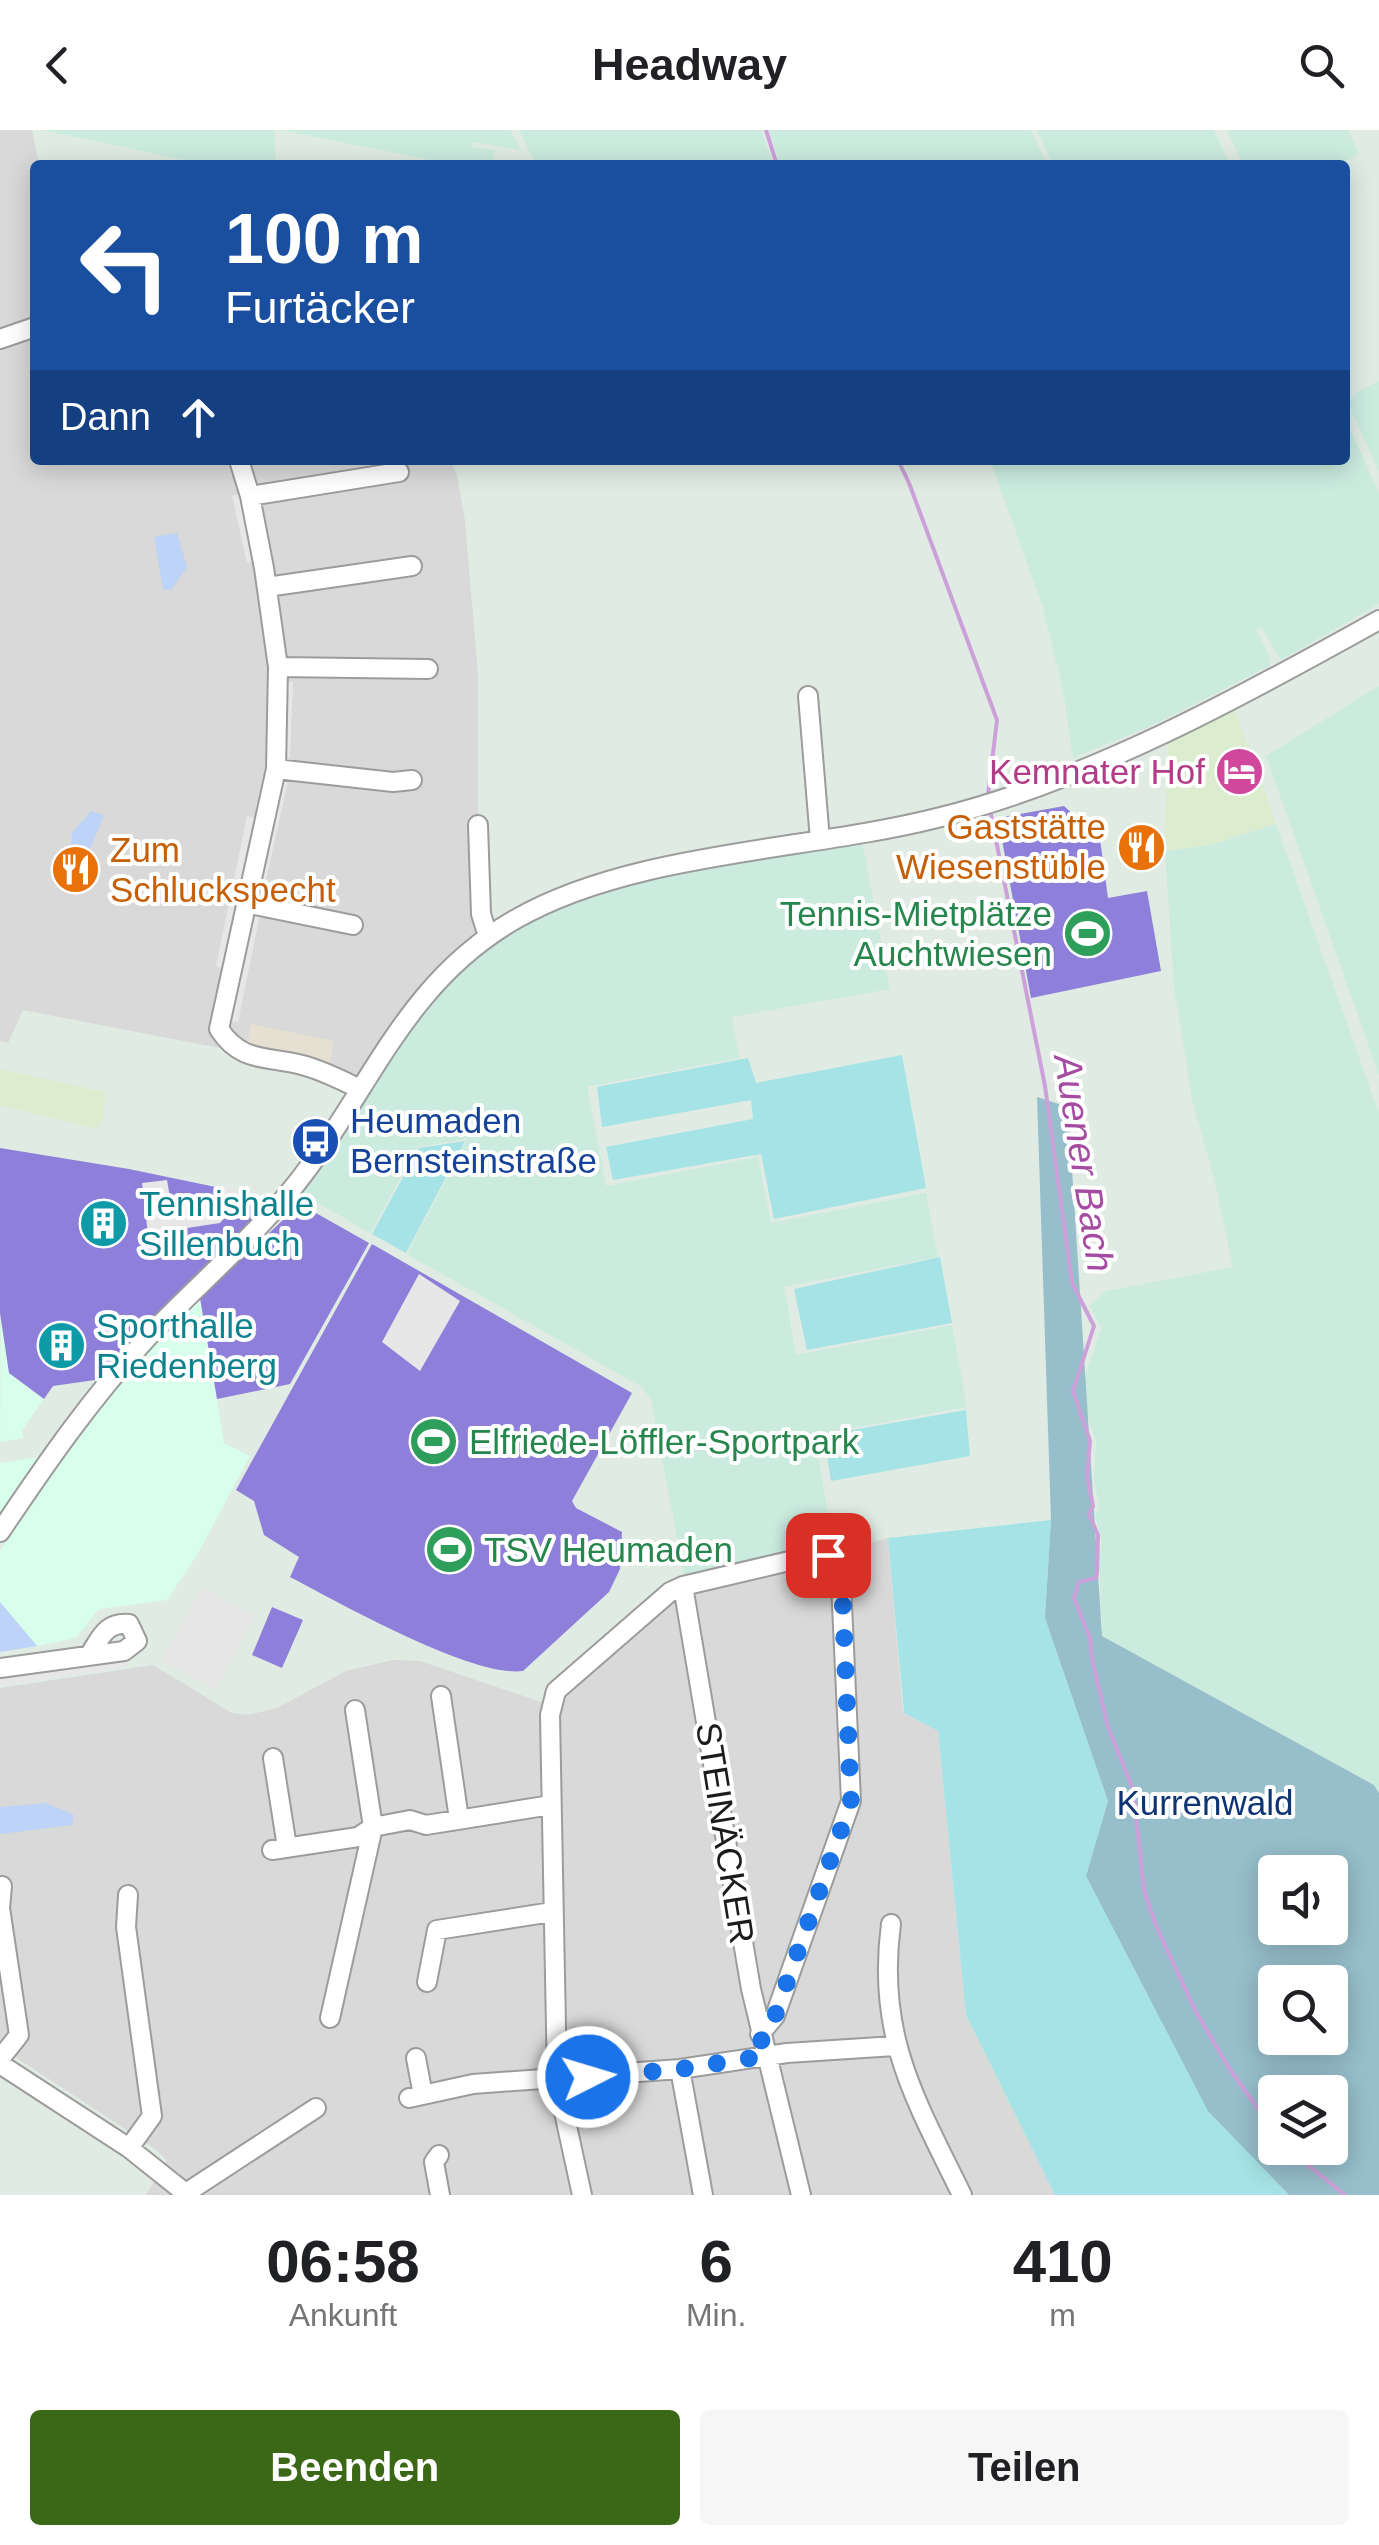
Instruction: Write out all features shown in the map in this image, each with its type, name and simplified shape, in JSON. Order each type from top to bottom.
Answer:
[{"type":"street","points":[[0,338],[30,329]]},
{"type":"street","points":[[240,465],[250,496],[278,668],[276,769],[219,1028],[240,1052],[301,1065],[360,1089]]},
{"type":"street","points":[[250,496],[399,472]]},
{"type":"street","points":[[267,587],[412,566]]},
{"type":"street","points":[[0,1532],[56,1450],[114,1376],[290,1192],[327,1145],[415,1004],[440,976],[488,936],[541,906],[643,873],[916,823],[1065,776],[1160,733],[1379,620]]},
{"type":"street","points":[[278,668],[428,669]]},
{"type":"street","points":[[808,696],[820,840]]},
{"type":"street","points":[[276,769],[392,782],[412,780]]},
{"type":"street","points":[[478,824],[480,914],[488,936]]},
{"type":"street","points":[[245,903],[354,925]]},
{"type":"street","points":[[582,2195],[557,2080],[550,1715],[556,1691],[670,1592],[823,1553],[828,1555],[842,1583],[851,1802],[775,2016],[760,2034]]},
{"type":"street","name":"STEINÄCKER","points":[[683,1586],[760,2034],[800,2195]]},
{"type":"street","points":[[0,1668],[90,1654]]},
{"type":"street","points":[[441,1696],[459,1819]]},
{"type":"street","points":[[330,2018],[373,1826],[354,1710]]},
{"type":"street","points":[[273,1758],[279,1848],[358,1836],[373,1826],[410,1820],[426,1825],[551,1805]]},
{"type":"street","points":[[2,1886],[0,1908],[19,2035],[0,2062],[129,2148],[187,2194],[316,2108]]},
{"type":"street","points":[[128,1895],[126,1927],[152,2116],[129,2148]]},
{"type":"street","points":[[427,1982],[437,1930],[552,1912]]},
{"type":"street","points":[[891,1924],[886,1962],[895,2046],[962,2195]]},
{"type":"street","points":[[416,2058],[416,2096],[472,2084],[680,2069],[765,2056],[895,2046]]},
{"type":"street","points":[[680,2069],[703,2195]]},
{"type":"street","points":[[440,2155],[434,2162],[440,2195]]},
{"type":"shaded area","points":[[0,130],[32,130],[38,160],[30,160],[30,465],[452,465],[465,521],[478,675],[484,927],[360,1089],[240,1052],[23,1010],[8,1043],[0,1041]]},
{"type":"shaded area","points":[[43,130],[274,130],[276,160],[184,160]]},
{"type":"shaded area","points":[[281,130],[510,130],[521,150],[473,142],[472,147],[495,150],[493,160],[432,160]]},
{"type":"shaded area","points":[[519,130],[761,130],[772,160],[534,160]]},
{"type":"shaded area","points":[[769,130],[1031,130],[1045,160],[778,160]]},
{"type":"shaded area","points":[[1037,130],[1214,130],[1228,160],[1051,160]]},
{"type":"shaded area","points":[[1227,130],[1348,130],[1359,154],[1348,160],[1241,160]]},
{"type":"shaded area","points":[[1379,381],[1379,472],[1350,407],[1357,392]]},
{"type":"shaded area","points":[[1350,428],[1379,493],[1379,604],[1281,660],[1262,628],[1256,629],[1271,660],[1269,666],[1151,726],[1073,758],[1063,690],[1042,605],[992,465],[1350,465]]},
{"type":"shaded area","points":[[242,494],[258,560],[247,563],[232,496]]},
{"type":"shaded area","points":[[177,533],[187,567],[172,589],[163,590],[154,537]]},
{"type":"shaded area","points":[[284,682],[293,682],[290,758],[281,758]]},
{"type":"shaded area","points":[[1379,686],[1379,1075],[1266,756]]},
{"type":"shaded area","points":[[1233,704],[1276,824],[1211,845],[1165,851],[1168,737]]},
{"type":"shaded area","points":[[278,779],[288,781],[263,894],[253,892]]},
{"type":"shaded area","name":"Tennis-Mietplätze Auchtwiesen","points":[[1064,806],[1100,839],[1108,898],[1147,891],[1161,971],[1031,998],[998,818]]},
{"type":"shaded area","points":[[91,811],[104,815],[88,854],[70,852],[72,833]]},
{"type":"shaded area","points":[[247,816],[258,819],[226,969],[216,966]]},
{"type":"shaded area","points":[[1276,824],[1379,1113],[1379,1793],[1374,1785],[1102,1636],[1102,1542],[1095,1516],[1099,1507],[1094,1478],[1096,1442],[1080,1393],[1101,1328],[1090,1306],[1106,1291],[1233,1267],[1193,1104],[1174,987],[1165,851],[1211,845]]},
{"type":"shaded area","points":[[862,840],[890,989],[732,1017],[739,1058],[587,1087],[606,1186],[758,1157],[771,1223],[926,1193],[938,1257],[784,1287],[796,1355],[952,1325],[967,1407],[815,1435],[833,1545],[685,1580],[651,1400],[642,1387],[407,1254],[467,1139],[418,1147],[370,1233],[301,1193],[336,1151],[399,1038],[447,981],[523,923],[557,907],[642,881]]},
{"type":"shaded area","points":[[250,912],[260,914],[238,1022],[228,1020]]},
{"type":"shaded area","points":[[251,1024],[334,1041],[330,1064],[247,1047]]},
{"type":"shaded area","points":[[902,1055],[926,1188],[774,1219],[761,1154],[613,1180],[606,1147],[753,1119],[751,1100],[602,1127],[597,1087],[748,1058],[756,1083]]},
{"type":"shaded area","points":[[0,1069],[105,1092],[104,1118],[97,1129],[0,1105]]},
{"type":"shaded area","points":[[465,1141],[406,1253],[372,1234],[419,1148]]},
{"type":"shaded area","points":[[0,1148],[230,1190],[259,1212],[109,1378],[53,1386],[44,1399],[9,1373],[0,1313]]},
{"type":"shaded area","points":[[167,1180],[171,1203],[205,1198],[210,1205],[228,1185],[243,1197],[220,1223],[148,1234],[142,1183]]},
{"type":"shaded area","points":[[300,1204],[369,1243],[290,1384],[217,1399],[200,1298]]},
{"type":"shaded area","name":"Elfriede-Löffler-Sportpark","points":[[372,1244],[632,1393],[572,1501],[576,1508],[622,1532],[620,1569],[609,1592],[523,1671],[500,1670],[440,1651],[290,1577],[299,1557],[264,1535],[254,1501],[236,1490]]},
{"type":"shaded area","points":[[940,1257],[952,1323],[807,1350],[794,1289]]},
{"type":"shaded area","points":[[419,1274],[460,1301],[420,1371],[382,1342]]},
{"type":"shaded area","points":[[200,1298],[224,1443],[250,1456],[197,1555],[167,1600],[99,1609],[76,1638],[37,1646],[0,1602],[0,1551],[66,1454],[123,1380]]},
{"type":"shaded area","points":[[1,1313],[9,1373],[44,1399],[22,1430],[23,1438],[0,1442]]},
{"type":"shaded area","points":[[966,1410],[970,1456],[831,1481],[824,1435]]},
{"type":"shaded area","points":[[41,1457],[0,1512],[0,1463]]},
{"type":"shaded area","points":[[1051,1520],[1045,1618],[1108,1801],[1086,1876],[1208,2110],[1289,2195],[1055,2195],[966,2015],[938,1731],[904,1713],[888,1538]]},
{"type":"shaded area","points":[[888,1538],[903,1713],[938,1730],[966,2015],[1055,2195],[146,2195],[167,2160],[0,2047],[0,1688],[153,1665],[232,1713],[248,1715],[277,1708],[346,1671],[393,1660],[420,1661],[541,1702],[560,1704],[561,1693],[677,1596]]},
{"type":"shaded area","points":[[202,1587],[255,1616],[216,1690],[162,1661]]},
{"type":"shaded area","points":[[0,1602],[37,1646],[0,1652]]},
{"type":"shaded area","points":[[272,1607],[303,1620],[282,1668],[252,1655]]},
{"type":"shaded area","points":[[124,1651],[127,1667],[0,1686],[0,1668]]},
{"type":"shaded area","points":[[46,1803],[74,1815],[72,1825],[0,1834],[0,1807]]},
{"type":"green space","name":"Kurrenwald","points":[[1037,1097],[1068,1107],[1102,1636],[1374,1785],[1379,1793],[1379,2195],[1289,2195],[1260,2165],[1348,2165],[1348,2075],[1258,2075],[1258,2163],[1208,2111],[1086,1876],[1108,1801],[1045,1618],[1051,1520]]},
{"type":"waterway","points":[[766,130],[775,160]]},
{"type":"waterway","name":"Auener Bach","points":[[900,465],[997,720],[988,795]]},
{"type":"waterway","name":"Auener Bach","points":[[990,810],[1045,1086],[1072,1283],[1094,1326],[1073,1391],[1090,1441],[1087,1476],[1093,1506],[1089,1514],[1098,1535],[1097,1573],[1096,1578],[1079,1582],[1074,1598],[1090,1638],[1108,1727],[1133,1789],[1144,1890],[1156,1926],[1196,2012],[1258,2109]]},
{"type":"waterway","name":"Auener Bach","points":[[1308,2165],[1345,2195]]},
{"type":"place","name":"Kemnater Hof","points":[[1240,772]]},
{"type":"place","name":"Gaststätte Wiesenstüble","points":[[1141,847]]},
{"type":"place","name":"Zum Schluckspecht","points":[[75,870]]},
{"type":"place","name":"Tennis-Mietplätze Auchtwiesen","points":[[1087,934]]},
{"type":"place","name":"Heumaden Bernsteinstraße","points":[[315,1141]]},
{"type":"place","name":"Tennishalle Sillenbuch","points":[[104,1224]]},
{"type":"place","name":"Sporthalle Riedenberg","points":[[61,1346]]},
{"type":"place","name":"Elfriede-Löffler-Sportpark","points":[[434,1442]]},
{"type":"place","name":"TSV Heumaden","points":[[449,1550]]},
{"type":"route","points":[[588,2077],[765,2056],[760,2034],[775,2016],[851,1802],[842,1583],[828,1555]]}]
